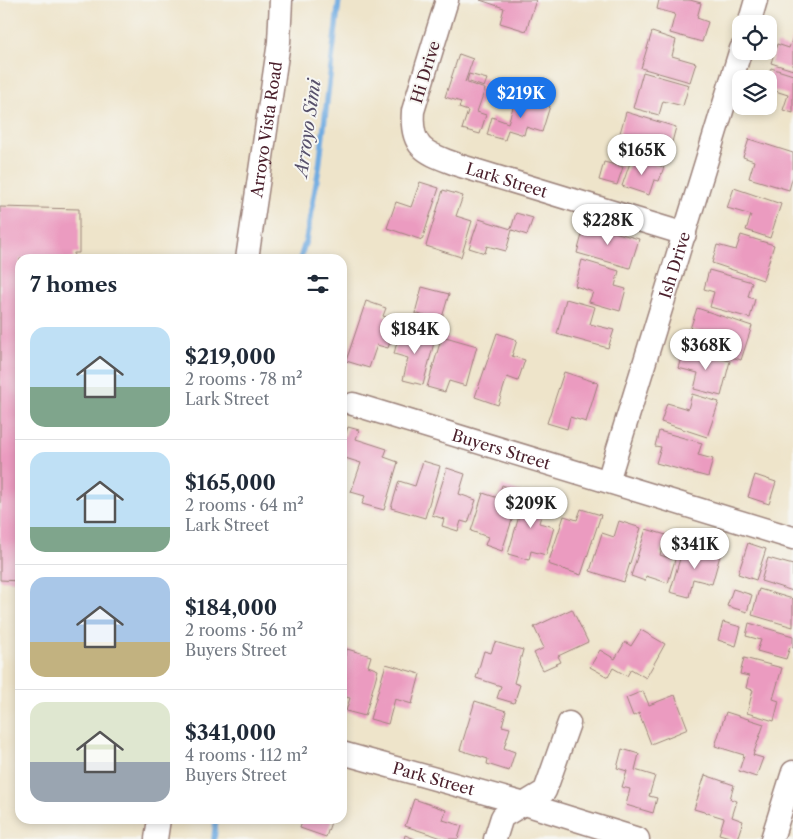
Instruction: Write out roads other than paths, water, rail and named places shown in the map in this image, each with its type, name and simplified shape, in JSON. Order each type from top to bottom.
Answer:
[{"type":"street","name":"Arroyo Vista Road","points":[[248,254],[279,42],[281,0]]},
{"type":"street","name":"Hi Drive","points":[[418,144],[412,128],[413,111],[448,0]]},
{"type":"street","points":[[752,15],[756,0]]},
{"type":"street","name":"Ish Drive","points":[[608,481],[738,60]]},
{"type":"street","name":"Lark Street","points":[[418,144],[430,154],[458,165],[685,234]]},
{"type":"street","name":"Buyers Street","points":[[353,404],[793,538]]},
{"type":"street","points":[[495,839],[502,817],[545,791],[569,723]]},
{"type":"street","name":"Park Street","points":[[347,754],[525,804],[638,839]]},
{"type":"street","points":[[772,839],[793,772]]},
{"type":"street","points":[[156,839],[158,824]]},
{"type":"waterway","name":"Arroyo Simi","points":[[302,254],[306,240],[319,168],[339,0]]},
{"type":"waterway","name":"Arroyo Simi","points":[[214,839],[216,824]]}]
